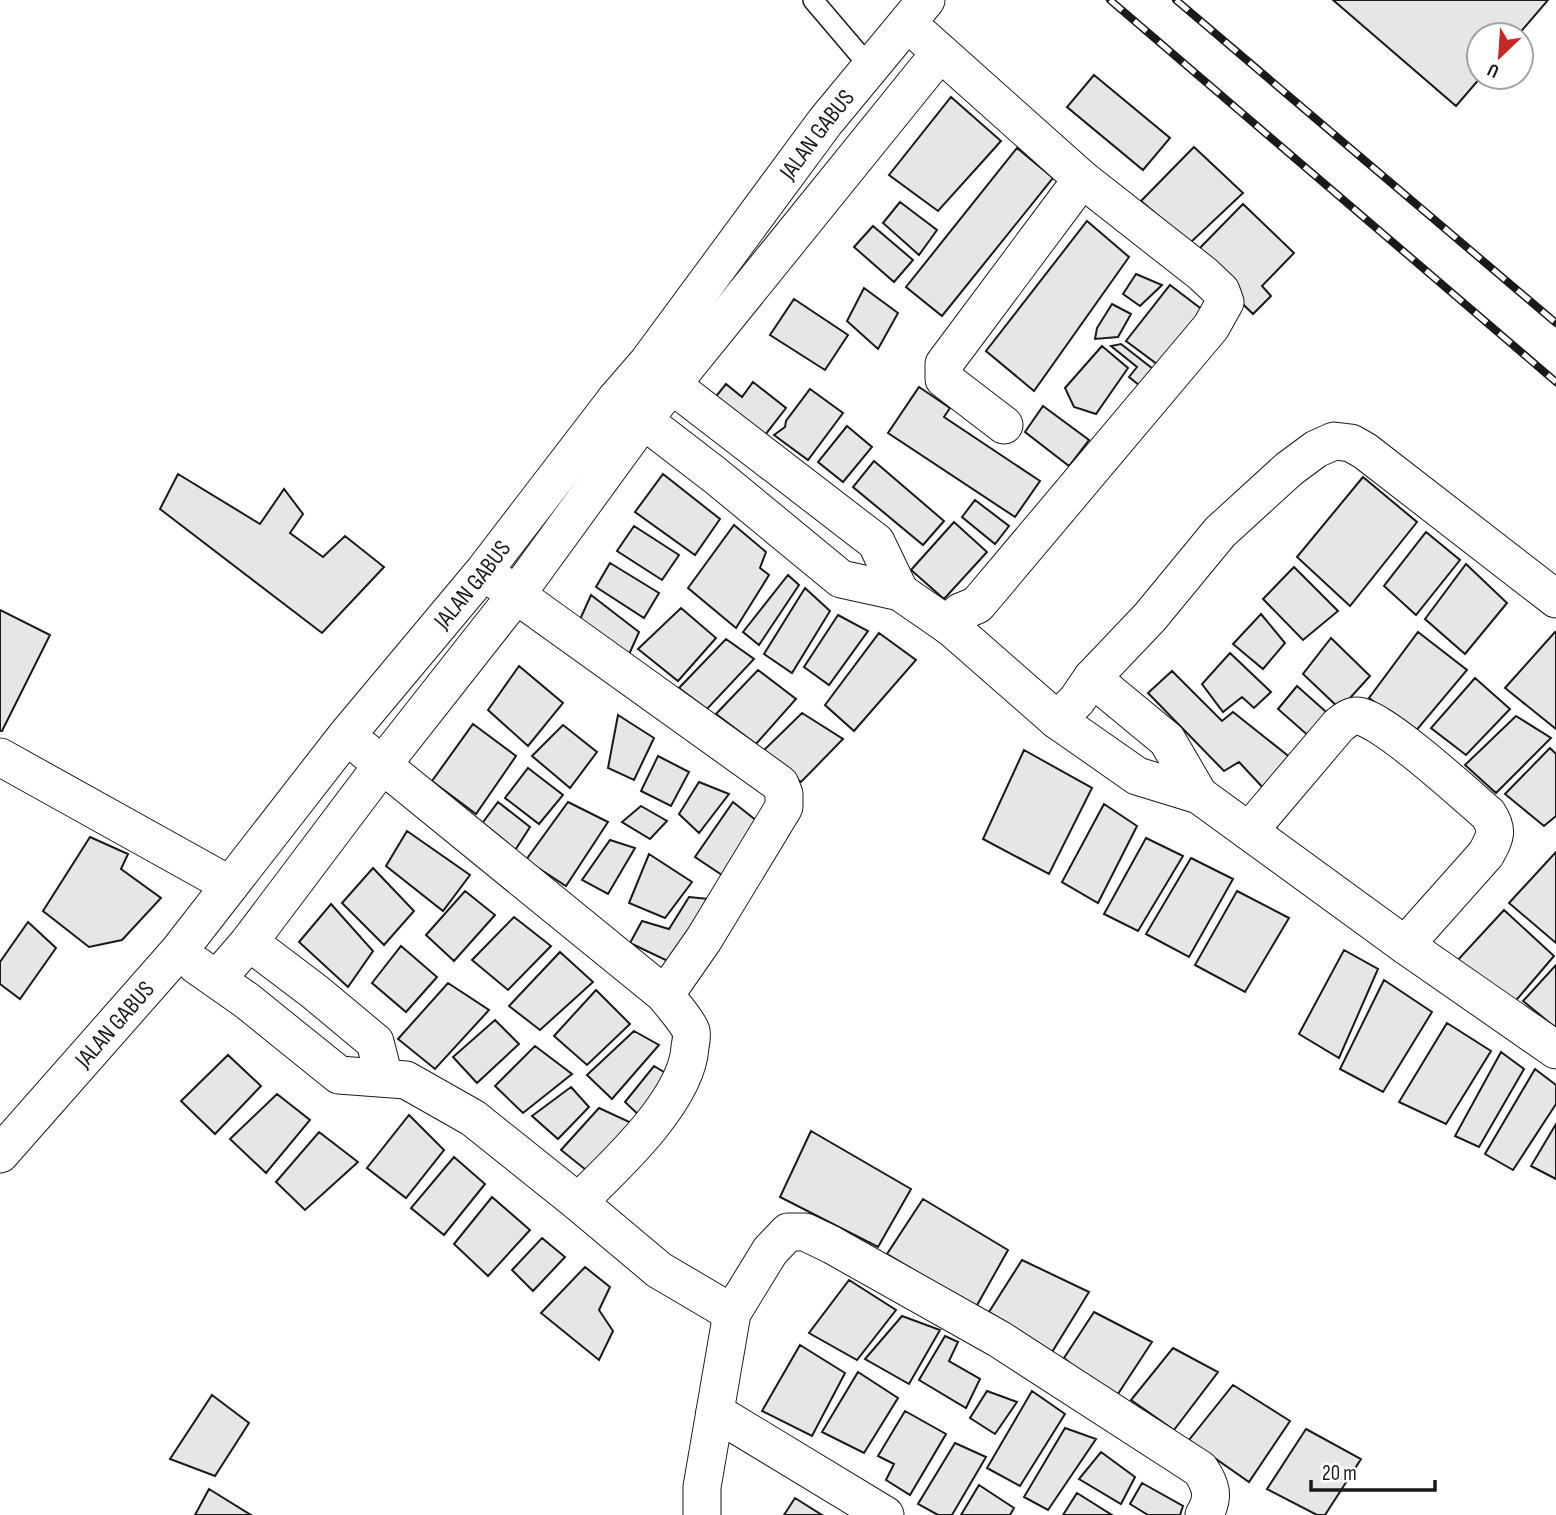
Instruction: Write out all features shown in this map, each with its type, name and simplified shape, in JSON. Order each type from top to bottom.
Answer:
[{"type":"street","name":"JALAN GABUS","points":[[660,373],[825,122],[916,11]]},
{"type":"street","points":[[916,11],[940,53],[1082,179],[1203,274],[1222,291],[1225,302],[1211,327],[983,598],[960,612],[950,626]]},
{"type":"street","points":[[217,979],[249,942],[383,764],[516,595],[630,409],[940,53]]},
{"type":"street","points":[[1004,425],[944,379],[944,364],[1082,179]]},
{"type":"street","points":[[660,373],[876,542],[900,592]]},
{"type":"street","name":"JALAN GABUS","points":[[0,1154],[178,952],[346,736],[484,571],[630,409]]},
{"type":"street","points":[[630,409],[841,579],[900,592],[950,626],[1057,720],[1137,776],[1199,795],[1405,945],[1556,1050]]},
{"type":"street","points":[[1057,720],[1077,700],[1091,678],[1150,617],[1220,532],[1316,449],[1334,441],[1351,443],[1365,451],[1556,599]]},
{"type":"street","points":[[484,571],[780,784],[784,794],[784,807],[705,939],[665,995]]},
{"type":"street","points":[[1091,678],[1167,740],[1199,795]]},
{"type":"street","points":[[1249,831],[1338,726],[1358,716],[1384,727],[1488,814],[1495,825],[1495,836],[1486,854],[1405,945]]},
{"type":"street","points":[[346,736],[665,995],[691,1032],[690,1060],[679,1084],[624,1158],[578,1202]]},
{"type":"street","points":[[0,757],[230,885]]},
{"type":"street","points":[[249,942],[316,992],[375,1042],[384,1077]]},
{"type":"street","points":[[178,952],[217,979],[339,1075],[406,1080],[473,1118],[659,1270],[732,1312]]},
{"type":"street","points":[[702,1515],[702,1487],[732,1312],[769,1251],[788,1232],[805,1232],[999,1339],[1200,1469],[1210,1485],[1209,1507],[1204,1515]]},
{"type":"street","points":[[715,1412],[885,1515]]},
{"type":"lane","points":[[813,0],[870,67]]},
{"type":"building","points":[[1333,0],[1548,0],[1530,21],[1465,21],[1465,91],[1469,91],[1456,106]]},
{"type":"building","points":[[1094,75],[1170,138],[1143,170],[1067,107]]},
{"type":"building","points":[[951,97],[1001,141],[938,211],[889,175]]},
{"type":"building","points":[[1194,147],[1243,193],[1190,243],[1141,201]]},
{"type":"building","points":[[1017,148],[1053,178],[942,316],[906,287]]},
{"type":"building","points":[[900,202],[937,230],[919,255],[883,223]]},
{"type":"building","points":[[1243,204],[1294,253],[1262,286],[1271,296],[1253,314],[1193,255]]},
{"type":"building","points":[[1087,221],[1129,257],[1034,391],[986,351]]},
{"type":"building","points":[[873,226],[913,260],[894,282],[854,247]]},
{"type":"building","points":[[1136,274],[1162,285],[1140,306],[1123,294]]},
{"type":"building","points":[[1170,285],[1204,311],[1161,367],[1126,341]]},
{"type":"building","points":[[864,288],[898,313],[878,349],[847,321]]},
{"type":"building","points":[[794,299],[848,335],[825,370],[770,335]]},
{"type":"building","points":[[1112,304],[1131,314],[1118,337],[1095,339],[1097,328]]},
{"type":"building","points":[[1121,344],[1162,376],[1149,393],[1129,377],[1137,367],[1111,346]]},
{"type":"building","points":[[1102,346],[1128,368],[1096,414],[1074,407],[1065,388]]},
{"type":"building","points":[[753,382],[786,408],[762,439],[713,400],[726,384],[742,397]]},
{"type":"building","points":[[919,387],[950,408],[944,417],[1040,481],[1015,517],[888,433]]},
{"type":"building","points":[[810,389],[843,413],[808,460],[774,435],[785,427],[786,421]]},
{"type":"building","points":[[1043,406],[1089,440],[1069,466],[1025,432]]},
{"type":"building","points":[[847,426],[872,447],[843,482],[818,462]]},
{"type":"building","points":[[874,461],[944,521],[923,545],[853,487]]},
{"type":"building","points":[[178,474],[260,524],[284,489],[303,514],[290,533],[323,557],[345,536],[384,567],[322,633],[160,509]]},
{"type":"building","points":[[663,474],[720,519],[695,555],[635,512]]},
{"type":"building","points":[[1363,477],[1417,522],[1350,606],[1297,557]]},
{"type":"building","points":[[975,500],[1009,526],[995,544],[962,517]]},
{"type":"building","points":[[954,522],[987,552],[944,599],[911,570]]},
{"type":"building","points":[[734,525],[766,552],[760,568],[769,575],[736,628],[688,588]]},
{"type":"building","points":[[634,526],[679,555],[662,580],[617,551]]},
{"type":"building","points":[[1426,532],[1460,560],[1416,615],[1384,586]]},
{"type":"building","points":[[610,563],[659,593],[644,618],[596,587]]},
{"type":"building","points":[[1466,564],[1507,603],[1465,654],[1425,619]]},
{"type":"building","points":[[1294,567],[1338,611],[1303,640],[1263,599]]},
{"type":"building","points":[[788,575],[799,585],[759,645],[743,632]]},
{"type":"building","points":[[805,588],[830,611],[792,673],[764,654]]},
{"type":"building","points":[[591,595],[639,632],[627,659],[577,626]]},
{"type":"building","points":[[681,608],[716,638],[678,681],[638,649]]},
{"type":"building","points":[[0,610],[50,635],[2,731],[0,731]]},
{"type":"building","points":[[1261,614],[1285,643],[1263,669],[1233,644]]},
{"type":"building","points":[[838,615],[868,631],[829,685],[804,667]]},
{"type":"building","points":[[1418,632],[1467,670],[1415,732],[1369,698]]},
{"type":"building","points":[[879,633],[916,660],[854,731],[825,705]]},
{"type":"building","points":[[1556,633],[1556,729],[1505,688]]},
{"type":"building","points":[[1331,638],[1370,676],[1340,709],[1303,674]]},
{"type":"building","points":[[726,639],[754,659],[707,709],[679,688]]},
{"type":"building","points":[[1230,653],[1271,692],[1254,708],[1242,697],[1223,712],[1202,684]]},
{"type":"building","points":[[519,666],[563,703],[528,746],[488,710]]},
{"type":"building","points":[[758,670],[796,699],[756,744],[716,714]]},
{"type":"building","points":[[1172,671],[1222,721],[1233,712],[1296,762],[1266,791],[1239,762],[1224,771],[1148,693]]},
{"type":"building","points":[[1475,678],[1510,709],[1466,755],[1431,728]]},
{"type":"building","points":[[1297,686],[1333,718],[1312,739],[1278,709]]},
{"type":"building","points":[[802,713],[843,739],[801,782],[761,753]]},
{"type":"building","points":[[618,715],[654,738],[634,780],[608,768]]},
{"type":"building","points":[[1516,716],[1551,738],[1496,793],[1465,765]]},
{"type":"building","points":[[473,724],[516,756],[476,814],[432,781]]},
{"type":"building","points":[[563,725],[597,752],[570,788],[532,756]]},
{"type":"building","points":[[1550,748],[1556,754],[1556,816],[1544,826],[1505,794]]},
{"type":"building","points":[[1024,750],[1092,788],[1049,874],[983,839]]},
{"type":"building","points":[[658,756],[689,772],[671,806],[641,791]]},
{"type":"building","points":[[528,768],[563,795],[539,824],[505,798]]},
{"type":"building","points":[[699,782],[729,794],[699,833],[679,814]]},
{"type":"building","points":[[498,802],[530,827],[512,855],[478,829]]},
{"type":"building","points":[[568,802],[608,822],[566,886],[526,860]]},
{"type":"building","points":[[733,802],[762,825],[731,881],[695,857]]},
{"type":"building","points":[[1104,804],[1137,826],[1098,903],[1062,882]]},
{"type":"building","points":[[641,806],[667,821],[650,839],[622,822]]},
{"type":"building","points":[[407,831],[470,875],[443,911],[386,866]]},
{"type":"building","points":[[90,837],[128,854],[121,869],[161,898],[122,940],[89,947],[43,911]]},
{"type":"building","points":[[1146,838],[1183,856],[1138,931],[1104,914]]},
{"type":"building","points":[[610,840],[635,848],[608,894],[582,880]]},
{"type":"building","points":[[1556,852],[1556,943],[1509,903]]},
{"type":"building","points":[[649,854],[692,882],[665,918],[629,903]]},
{"type":"building","points":[[1191,858],[1233,879],[1189,957],[1146,934]]},
{"type":"building","points":[[373,868],[414,911],[384,945],[342,903]]},
{"type":"building","points":[[465,891],[495,915],[454,961],[426,935]]},
{"type":"building","points":[[1237,891],[1289,918],[1245,992],[1195,965]]},
{"type":"building","points":[[689,897],[719,900],[676,965],[630,943],[642,921],[669,929]]},
{"type":"building","points":[[331,904],[373,951],[348,987],[299,942]]},
{"type":"building","points":[[1504,910],[1554,956],[1513,1004],[1455,963]]},
{"type":"building","points":[[514,917],[551,946],[508,990],[472,960]]},
{"type":"building","points":[[28,922],[56,948],[20,999],[0,984],[0,962]]},
{"type":"building","points":[[401,946],[437,977],[406,1012],[372,983]]},
{"type":"building","points":[[1344,950],[1378,969],[1339,1058],[1299,1034]]},
{"type":"building","points":[[560,952],[593,982],[540,1030],[509,1006]]},
{"type":"building","points":[[1556,965],[1556,1028],[1523,1001]]},
{"type":"building","points":[[1384,980],[1432,1012],[1383,1092],[1340,1069]]},
{"type":"building","points":[[448,983],[489,1010],[435,1069],[398,1039]]},
{"type":"building","points":[[596,990],[630,1024],[587,1065],[554,1036]]},
{"type":"building","points":[[495,1020],[519,1044],[477,1083],[453,1057]]},
{"type":"building","points":[[1447,1023],[1491,1051],[1446,1124],[1399,1102]]},
{"type":"building","points":[[634,1031],[659,1045],[612,1099],[587,1075]]},
{"type":"building","points":[[535,1046],[572,1074],[523,1113],[495,1086]]},
{"type":"building","points":[[1501,1052],[1524,1069],[1479,1147],[1455,1136]]},
{"type":"building","points":[[228,1055],[261,1086],[215,1134],[181,1101]]},
{"type":"building","points":[[654,1066],[674,1078],[643,1119],[625,1102]]},
{"type":"building","points":[[1535,1069],[1556,1085],[1556,1104],[1513,1170],[1485,1154]]},
{"type":"building","points":[[571,1087],[589,1107],[558,1139],[532,1116]]},
{"type":"building","points":[[277,1094],[310,1120],[266,1173],[230,1139]]},
{"type":"building","points":[[599,1108],[636,1125],[591,1174],[561,1150]]},
{"type":"building","points":[[409,1115],[444,1150],[406,1198],[367,1168]]},
{"type":"building","points":[[1556,1124],[1556,1179],[1531,1166]]},
{"type":"building","points":[[811,1131],[911,1189],[878,1247],[780,1197]]},
{"type":"building","points":[[319,1132],[358,1162],[305,1210],[276,1182]]},
{"type":"building","points":[[454,1157],[485,1184],[444,1235],[411,1208]]},
{"type":"building","points":[[492,1197],[530,1230],[488,1276],[454,1244]]},
{"type":"building","points":[[923,1199],[1008,1250],[976,1307],[887,1254]]},
{"type":"building","points":[[542,1238],[565,1257],[533,1291],[512,1270]]},
{"type":"building","points":[[1022,1260],[1089,1292],[1052,1352],[989,1312]]},
{"type":"building","points":[[585,1267],[610,1287],[599,1310],[613,1331],[599,1360],[541,1313]]},
{"type":"building","points":[[849,1280],[896,1310],[857,1360],[809,1333]]},
{"type":"building","points":[[1094,1312],[1152,1342],[1114,1400],[1064,1358]]},
{"type":"building","points":[[902,1316],[940,1330],[909,1384],[865,1359]]},
{"type":"building","points":[[945,1336],[958,1342],[949,1361],[980,1379],[966,1408],[919,1380]]},
{"type":"building","points":[[800,1345],[845,1373],[812,1436],[762,1411]]},
{"type":"building","points":[[1173,1348],[1218,1372],[1174,1430],[1131,1400]]},
{"type":"building","points":[[858,1372],[898,1398],[864,1453],[822,1432]]},
{"type":"building","points":[[1233,1385],[1290,1421],[1249,1482],[1189,1440]]},
{"type":"building","points":[[987,1391],[1017,1402],[995,1434],[970,1418]]},
{"type":"building","points":[[1032,1391],[1065,1414],[1020,1486],[987,1468]]},
{"type":"building","points":[[212,1395],[249,1423],[215,1476],[170,1459]]},
{"type":"building","points":[[905,1411],[946,1434],[910,1495],[886,1480],[894,1464],[878,1456]]},
{"type":"building","points":[[1065,1428],[1096,1439],[1048,1510],[1024,1497]]},
{"type":"building","points":[[1306,1429],[1361,1459],[1325,1515],[1317,1515],[1267,1489]]},
{"type":"building","points":[[955,1443],[986,1457],[952,1515],[938,1515],[918,1504]]},
{"type":"building","points":[[1101,1452],[1135,1477],[1121,1504],[1079,1479]]},
{"type":"building","points":[[1142,1483],[1183,1506],[1180,1515],[1148,1515],[1130,1504]]},
{"type":"building","points":[[979,1485],[1014,1508],[1010,1515],[961,1515]]},
{"type":"building","points":[[209,1489],[251,1515],[195,1515]]},
{"type":"building","points":[[1077,1493],[1112,1515],[1063,1515]]},
{"type":"building","points":[[795,1498],[822,1515],[784,1515]]},
{"type":"railway","points":[[1110,0],[1556,382]]},
{"type":"railway","points":[[1176,0],[1556,323]]}]
